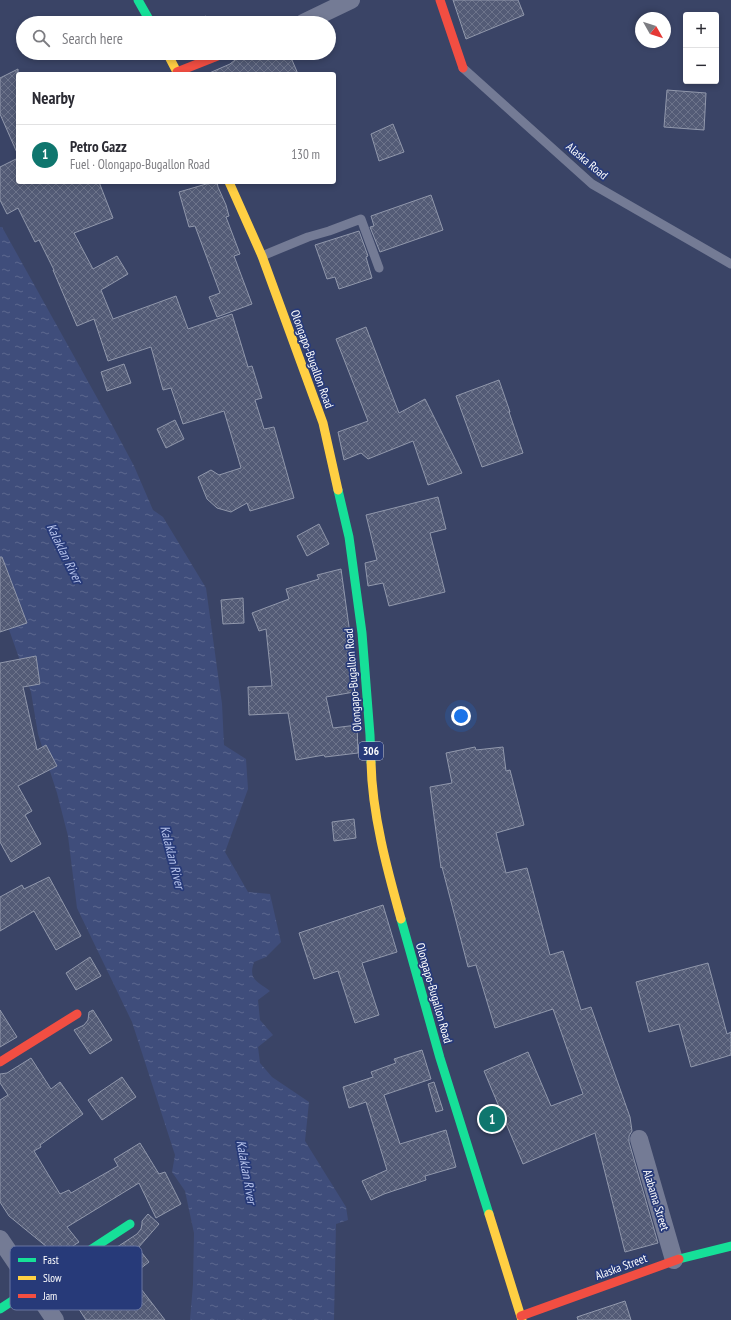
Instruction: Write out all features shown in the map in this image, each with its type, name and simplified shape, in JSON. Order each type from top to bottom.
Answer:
[{"type":"main road","points":[[138,0],[147,16]]},
{"type":"main road","points":[[440,0],[463,68]]},
{"type":"main road","points":[[171,60],[177,72]]},
{"type":"main road","points":[[180,72],[209,60]]},
{"type":"main road","name":"Olongapo-Bugallon Road","points":[[230,184],[262,256],[323,423],[349,537],[362,633],[372,774],[379,831],[399,912],[440,1058],[522,1318]]},
{"type":"main road","points":[[0,1062],[77,1014]]},
{"type":"main road","points":[[96,1246],[130,1224]]},
{"type":"main road","name":"Alaska Street","points":[[522,1318],[674,1260],[731,1246]]},
{"type":"main road","points":[[0,1309],[10,1302]]},
{"type":"street","points":[[318,16],[351,0]]},
{"type":"street","name":"Alabama Street","points":[[639,1139],[674,1260]]},
{"type":"street","points":[[0,1239],[10,1254]]},
{"type":"street","points":[[48,1310],[55,1320]]},
{"type":"lane","name":"Alaska Road","points":[[463,68],[592,184],[731,264]]},
{"type":"lane","points":[[262,256],[308,237],[361,219],[379,268]]},
{"type":"water","name":"Kalaklan River","points":[[0,227],[2,227],[110,421],[134,466],[153,510],[163,517],[206,588],[222,704],[224,745],[246,759],[248,789],[225,852],[248,892],[270,894],[281,942],[266,957],[254,962],[252,968],[252,973],[255,980],[270,991],[258,1000],[260,1020],[273,1035],[258,1047],[260,1063],[272,1077],[309,1102],[305,1141],[346,1207],[348,1220],[336,1224],[334,1320],[190,1320],[193,1284],[194,1233],[185,1191],[172,1172],[175,1155],[132,1022],[77,908],[68,836],[57,793],[38,734],[31,692],[0,604]]},
{"type":"building","points":[[453,0],[518,0],[524,15],[466,39]]},
{"type":"building","points":[[235,60],[292,60],[297,72],[212,72],[230,64]]},
{"type":"building","points":[[18,69],[18,72],[16,72],[16,150],[0,114],[0,78]]},
{"type":"building","points":[[667,90],[706,93],[704,130],[664,127]]},
{"type":"building","points":[[393,124],[404,152],[379,161],[371,134]]},
{"type":"building","points":[[16,159],[16,184],[100,184],[113,218],[74,233],[93,269],[117,256],[128,274],[101,290],[113,319],[176,296],[188,329],[232,314],[248,367],[252,366],[262,398],[255,400],[264,429],[274,427],[294,498],[250,511],[247,503],[231,512],[217,508],[207,499],[198,477],[211,470],[219,475],[241,468],[224,411],[183,424],[171,388],[163,390],[151,347],[108,361],[94,319],[77,326],[54,270],[39,240],[35,242],[18,208],[7,214],[0,200],[0,167]]},
{"type":"building","points":[[206,184],[217,184],[229,216],[226,217],[240,254],[234,256],[252,304],[217,317],[209,297],[220,293],[195,226],[189,227],[179,192]]},
{"type":"building","points":[[431,195],[443,230],[380,252],[370,227],[374,226],[371,216]]},
{"type":"building","points":[[359,231],[368,256],[366,257],[372,278],[339,289],[335,277],[327,279],[315,245]]},
{"type":"building","points":[[366,327],[399,413],[425,399],[462,473],[428,485],[413,441],[368,459],[361,453],[344,460],[338,432],[368,421],[336,339]]},
{"type":"building","points":[[124,364],[131,383],[107,391],[101,372]]},
{"type":"building","points":[[499,380],[523,453],[482,467],[456,396]]},
{"type":"building","points":[[175,420],[184,439],[166,448],[157,429]]},
{"type":"building","points":[[438,497],[446,529],[430,533],[445,592],[389,606],[383,583],[368,586],[365,563],[377,560],[366,515]]},
{"type":"building","points":[[319,524],[329,544],[307,556],[297,536]]},
{"type":"building","points":[[0,557],[2,557],[27,623],[0,632]]},
{"type":"building","points":[[341,569],[350,634],[354,692],[326,697],[333,728],[357,725],[358,753],[325,757],[324,755],[296,760],[288,713],[249,715],[248,687],[272,686],[266,629],[259,631],[252,613],[289,599],[286,589],[319,579],[317,575]]},
{"type":"building","points":[[243,598],[244,623],[223,624],[221,600]]},
{"type":"building","points":[[36,656],[40,684],[23,687],[37,750],[46,745],[57,766],[18,786],[32,811],[25,815],[41,844],[11,862],[0,842],[0,663]]},
{"type":"building","points":[[475,747],[476,750],[503,747],[506,771],[510,770],[524,825],[496,833],[506,873],[527,868],[550,955],[563,951],[581,1010],[591,1007],[630,1117],[632,1131],[629,1136],[629,1142],[658,1243],[625,1252],[595,1133],[523,1164],[484,1071],[528,1052],[551,1106],[583,1094],[553,1009],[495,1028],[476,965],[468,967],[442,867],[441,868],[430,787],[452,783],[446,753]]},
{"type":"building","points":[[354,819],[356,838],[334,841],[332,822]]},
{"type":"building","points":[[49,877],[81,936],[56,950],[34,911],[0,931],[0,897],[22,885],[24,889]]},
{"type":"building","points":[[383,905],[397,952],[362,963],[379,1015],[355,1023],[338,971],[314,979],[299,933]]},
{"type":"building","points":[[90,957],[101,976],[76,990],[66,973]]},
{"type":"building","points":[[708,963],[727,1034],[731,1032],[731,1055],[691,1067],[679,1024],[649,1032],[636,982]]},
{"type":"building","points":[[0,1010],[17,1037],[0,1047]]},
{"type":"building","points":[[93,1010],[112,1040],[90,1054],[74,1030],[84,1025],[88,1020],[89,1012]]},
{"type":"building","points":[[422,1050],[431,1079],[384,1095],[400,1144],[446,1130],[456,1167],[425,1176],[426,1180],[371,1200],[362,1181],[387,1170],[366,1102],[349,1108],[343,1087],[373,1077],[371,1072],[396,1063],[394,1059]]},
{"type":"building","points":[[31,1058],[51,1089],[60,1082],[83,1114],[34,1151],[60,1194],[69,1190],[71,1193],[118,1166],[114,1159],[140,1143],[159,1174],[165,1172],[181,1204],[156,1218],[139,1183],[67,1227],[79,1242],[73,1246],[46,1246],[9,1216],[0,1202],[0,1100],[8,1095],[0,1083],[0,1074],[7,1073]]},
{"type":"building","points":[[122,1077],[136,1097],[102,1120],[88,1100]]},
{"type":"building","points":[[434,1082],[443,1110],[436,1112],[428,1084]]},
{"type":"building","points":[[148,1214],[159,1224],[140,1246],[119,1246],[137,1234],[141,1229],[142,1221]]},
{"type":"building","points":[[142,1253],[149,1262],[142,1267]]},
{"type":"building","points":[[142,1290],[165,1320],[86,1320],[80,1310],[142,1310]]},
{"type":"building","points":[[625,1301],[631,1320],[578,1320],[577,1317]]},
{"type":"traffic: fast","points":[[138,0],[147,16]]},
{"type":"traffic: fast","points":[[338,490],[349,537],[362,633],[371,762]]},
{"type":"traffic: fast","points":[[401,919],[440,1058],[489,1214]]},
{"type":"traffic: fast","points":[[96,1246],[130,1224]]},
{"type":"traffic: fast","points":[[679,1259],[731,1246]]},
{"type":"traffic: fast","points":[[0,1309],[10,1302]]},
{"type":"traffic: slow","points":[[171,60],[177,72]]},
{"type":"traffic: slow","points":[[230,184],[262,256],[323,423],[338,490]]},
{"type":"traffic: slow","points":[[371,762],[377,821],[401,919]]},
{"type":"traffic: slow","points":[[489,1214],[522,1320]]},
{"type":"traffic: jam","points":[[440,0],[463,68]]},
{"type":"traffic: jam","points":[[177,72],[207,60]]},
{"type":"traffic: jam","points":[[0,1062],[77,1014]]},
{"type":"traffic: jam","points":[[521,1316],[679,1259]]},
{"type":"place","name":"Petro Gazz","points":[[492,1119]]}]
